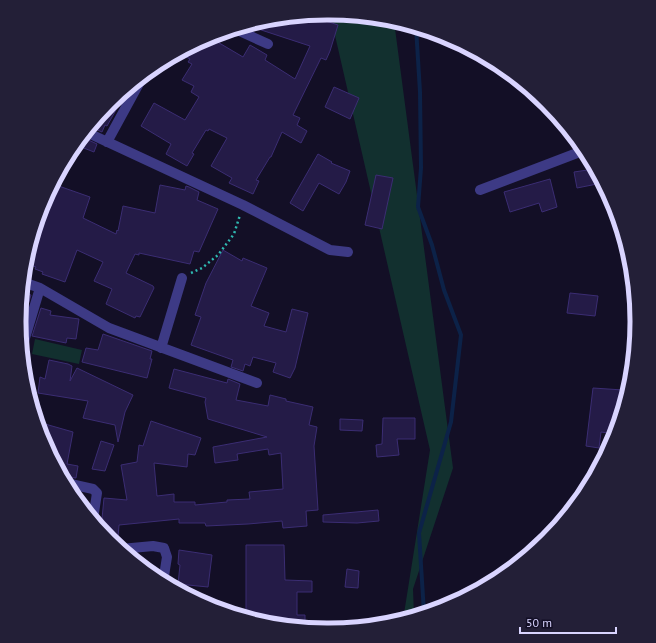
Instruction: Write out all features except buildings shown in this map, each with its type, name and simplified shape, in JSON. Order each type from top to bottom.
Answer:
[{"type":"street","points":[[242,32],[268,44]]},
{"type":"street","points":[[107,142],[136,89]]},
{"type":"street","points":[[92,135],[243,205],[330,250],[348,252]]},
{"type":"street","points":[[480,190],[578,153]]},
{"type":"street","points":[[161,348],[182,278]]},
{"type":"street","points":[[29,284],[40,288],[109,328],[256,383]]},
{"type":"street","points":[[27,333],[40,288]]},
{"type":"street","points":[[75,485],[93,489],[97,493],[94,511]]},
{"type":"street","points":[[129,548],[153,546],[164,548],[167,557],[164,575]]},
{"type":"path","points":[[182,278],[202,268],[218,255],[234,234],[243,205]]},
{"type":"green space","points":[[333,20],[367,23],[395,28],[453,468],[413,589],[414,611],[404,613],[430,450],[334,31]]},
{"type":"green space","points":[[35,339],[82,350],[79,364],[32,354]]},
{"type":"waterway","points":[[416,33],[420,92],[421,168],[418,207],[432,245],[444,290],[461,335],[451,422],[419,533],[424,607]]}]
